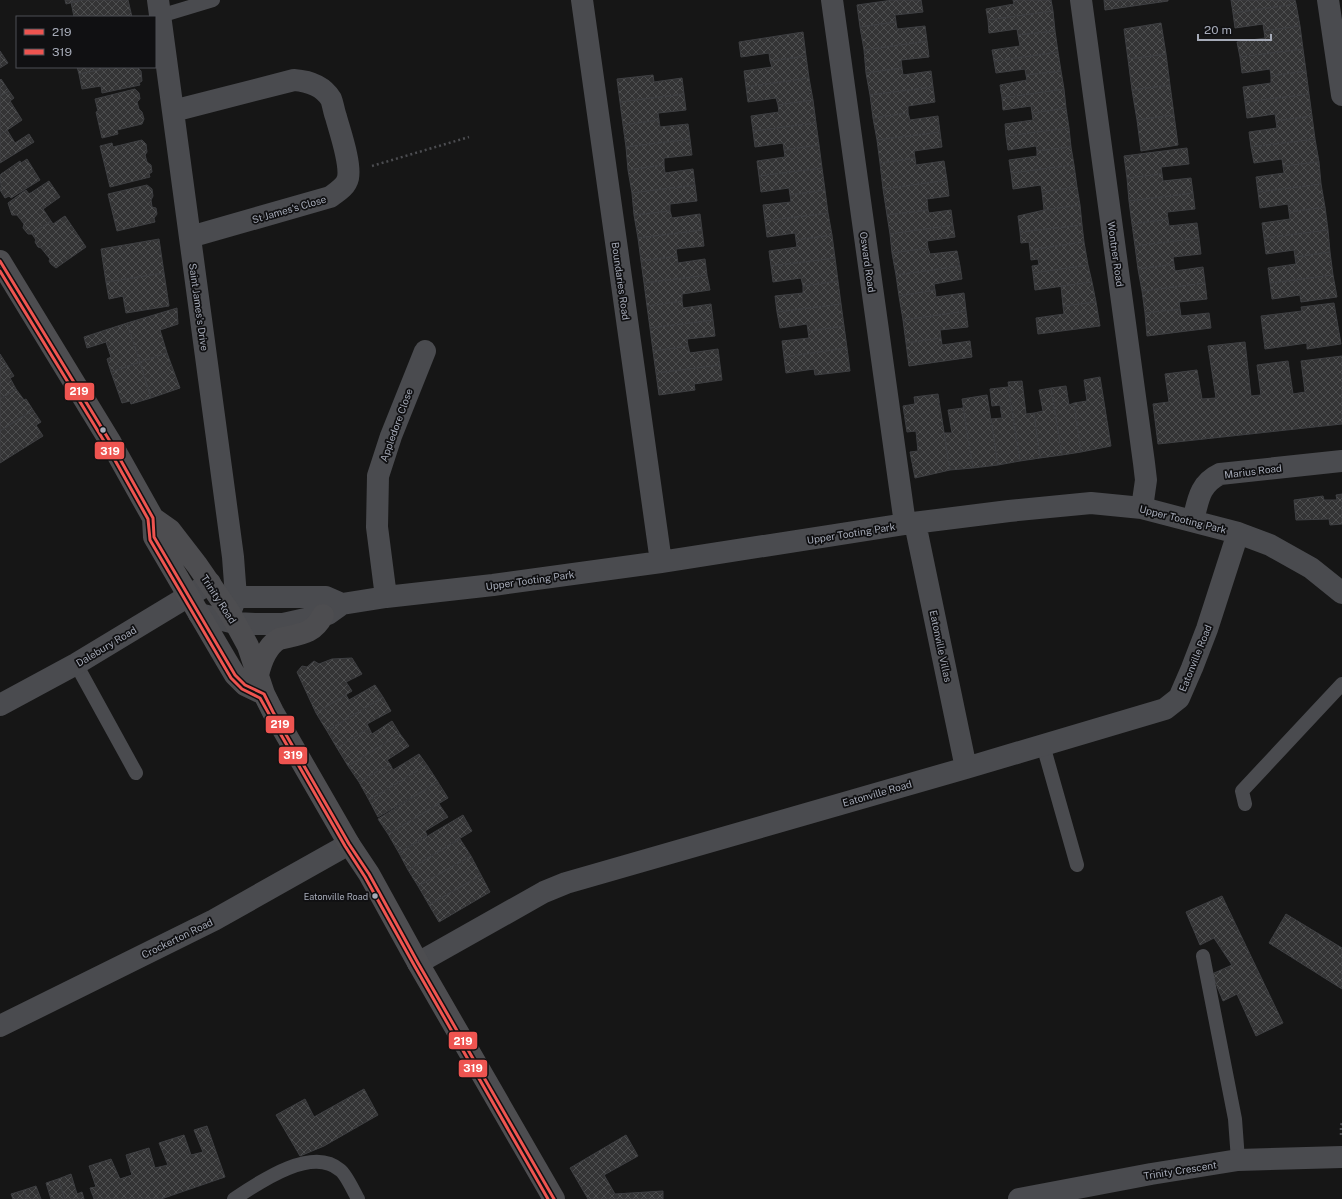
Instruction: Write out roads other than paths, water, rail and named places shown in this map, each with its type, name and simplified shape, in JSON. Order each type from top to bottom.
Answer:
[{"type":"highway","name":"Trinity Road","points":[[0,261],[112,443],[153,518],[154,537],[235,675],[245,685],[261,685]]},
{"type":"highway","name":"Trinity Road","points":[[153,518],[170,530],[210,583],[234,611],[261,685],[273,712],[369,874],[418,963],[554,1199]]},
{"type":"highway","points":[[261,685],[260,663],[268,650],[276,641],[289,636],[306,633],[318,624],[323,615]]},
{"type":"street","name":"Boundaries Road","points":[[582,0],[661,562]]},
{"type":"street","name":"Osward Road","points":[[832,0],[910,524]]},
{"type":"street","name":"Wontner Road","points":[[1081,0],[1144,463],[1146,480],[1142,508]]},
{"type":"street","points":[[1328,0],[1342,95]]},
{"type":"street","name":"Saint James's Drive","points":[[159,8],[231,540],[234,611]]},
{"type":"street","name":"St James's Close","points":[[173,112],[294,80],[306,80],[314,84],[331,99],[346,154],[348,177],[344,186],[330,197],[190,236]]},
{"type":"street","name":"Appledore Close","points":[[386,597],[377,527],[378,476],[391,436],[425,351]]},
{"type":"street","name":"Marius Road","points":[[1193,521],[1200,494],[1211,478],[1220,474],[1342,461]]},
{"type":"street","name":"Upper Tooting Park","points":[[234,611],[255,624],[283,624],[328,614],[342,604],[386,597],[494,585],[661,562],[910,524],[1082,503],[1142,508],[1238,533],[1270,545],[1311,568],[1342,593]]},
{"type":"street","name":"Eatonville Villas","points":[[910,524],[966,768]]},
{"type":"street","name":"Eatonville Road","points":[[418,963],[544,892],[566,883],[1165,709],[1179,698],[1207,629],[1238,533]]},
{"type":"street","name":"Dalebury Road","points":[[0,705],[76,664],[194,605],[210,583]]},
{"type":"street","name":"Upper Tooting Park","points":[[194,605],[234,611],[326,597],[342,604]]},
{"type":"street","name":"Crockerton Road","points":[[0,1026],[214,920],[350,844]]},
{"type":"street","name":"Trinity Crescent","points":[[1019,1199],[1151,1174],[1238,1160],[1342,1157]]},
{"type":"lane","points":[[159,8],[213,0]]},
{"type":"lane","points":[[76,664],[136,773]]},
{"type":"lane","points":[[1245,804],[1242,791],[1342,684]]},
{"type":"lane","points":[[1043,745],[1077,865]]},
{"type":"lane","points":[[1203,956],[1235,1119],[1238,1160]]},
{"type":"lane","points":[[234,1199],[266,1178],[299,1164],[317,1162],[329,1163],[341,1170],[358,1199]]},
{"type":"place","name":"Eatonville Road","points":[[375,896]]}]
